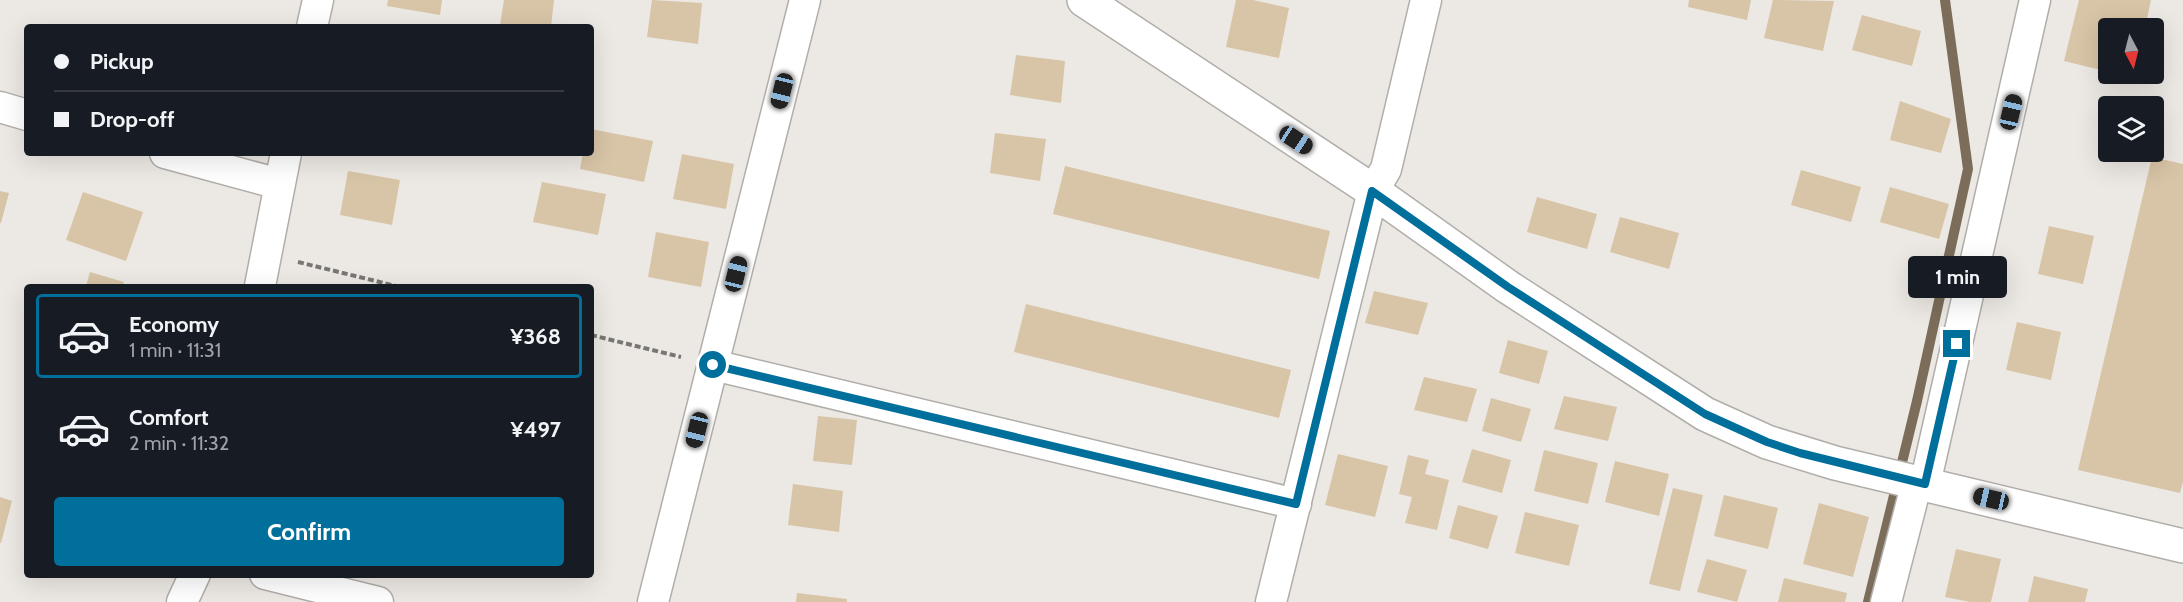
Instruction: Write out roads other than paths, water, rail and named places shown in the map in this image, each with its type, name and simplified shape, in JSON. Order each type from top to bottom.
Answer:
[{"type":"street","points":[[313,24],[318,0]]},
{"type":"street","points":[[653,602],[805,0]]},
{"type":"street","points":[[1084,0],[1372,191],[1508,287],[1705,414],[1767,442],[1910,481],[2183,546]]},
{"type":"street","points":[[1270,602],[1372,191],[1386,169],[1426,0]]},
{"type":"street","points":[[1886,602],[1910,481],[2035,0]]},
{"type":"street","points":[[0,107],[24,114]]},
{"type":"street","points":[[176,156],[279,184]]},
{"type":"street","points":[[260,284],[285,156]]},
{"type":"street","points":[[713,365],[1296,504]]},
{"type":"street","points":[[182,602],[193,578]]},
{"type":"street","points":[[281,578],[378,602]]},
{"type":"waterway","points":[[1868,602],[1917,401],[1968,169],[1945,0]]}]
